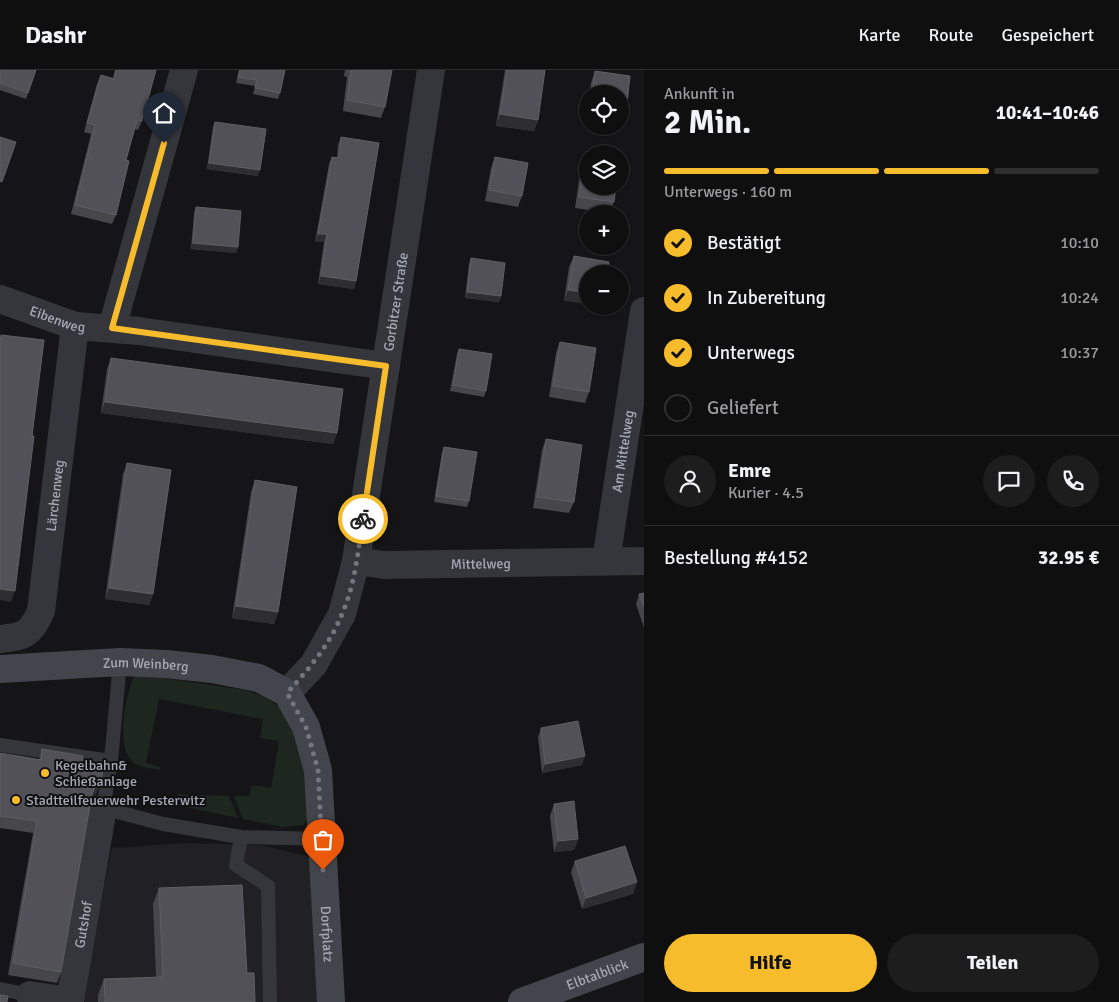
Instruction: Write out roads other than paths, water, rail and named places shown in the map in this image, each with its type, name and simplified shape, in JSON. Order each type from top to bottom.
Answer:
[{"type":"street","points":[[112,328],[184,70]]},
{"type":"street","name":"Gorbitzer Straße","points":[[287,693],[314,664],[342,614],[356,561],[431,70]]},
{"type":"street","name":"Eibenweg","points":[[0,299],[75,326],[112,328],[386,366]]},
{"type":"street","name":"Am Mittelweg","points":[[606,561],[644,311]]},
{"type":"street","name":"Lärchenweg","points":[[0,639],[18,638],[34,628],[41,611],[75,326]]},
{"type":"street","name":"Mittelweg","points":[[356,561],[384,565],[644,561]]},
{"type":"street","name":"Zum Weinberg","points":[[0,669],[120,662],[212,669],[259,678],[287,693]]},
{"type":"street","name":"Dorfplatz","points":[[287,693],[306,727],[318,770],[331,1002]]},
{"type":"street","name":"Gutshof","points":[[29,998],[70,1000],[103,808]]},
{"type":"street","name":"Elbtalblick","points":[[522,1002],[644,957]]},
{"type":"lane","points":[[120,662],[112,761],[103,808],[163,824],[241,836],[322,839]]},
{"type":"lane","points":[[0,745],[112,761]]},
{"type":"lane","points":[[241,836],[236,866],[268,886],[270,1002]]},
{"type":"lane","name":"Gutshof","points":[[0,989],[29,998]]},
{"type":"place","name":"Kegelbahn& Schießanlage","points":[[45,773]]},
{"type":"place","name":"Stadtteilfeuerwehr Pesterwitz","points":[[16,800]]}]
